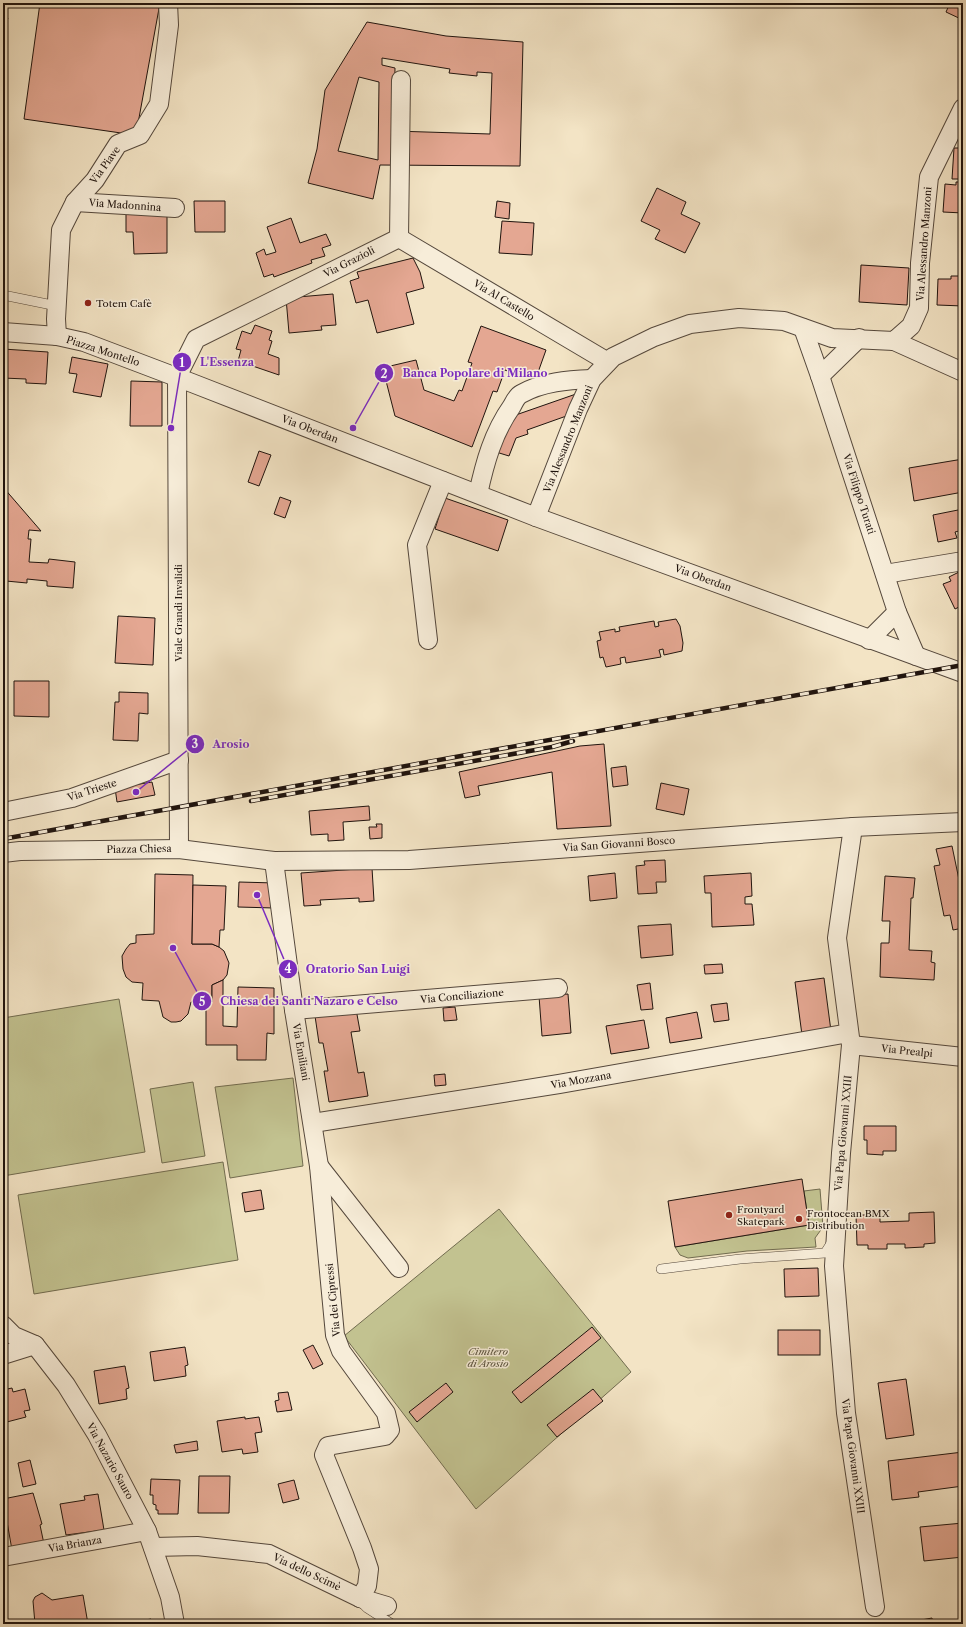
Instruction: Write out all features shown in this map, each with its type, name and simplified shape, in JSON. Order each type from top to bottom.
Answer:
[{"type":"street","name":"Via Piave","points":[[57,336],[56,306],[61,230],[75,202],[94,180],[118,144],[140,135],[159,104],[169,25],[168,3]]},
{"type":"street","points":[[399,238],[401,80]]},
{"type":"street","name":"Via Alessandro Manzoni","points":[[536,517],[578,409],[592,379],[613,357],[654,337],[690,324],[739,318],[784,321],[832,338],[859,338],[894,341],[911,326],[919,308],[920,263],[929,177],[963,108]]},
{"type":"street","name":"Via Madonnina","points":[[75,202],[174,208]]},
{"type":"street","name":"Via Al Castello","points":[[399,238],[608,362]]},
{"type":"street","name":"Via Grazioli","points":[[177,377],[196,339],[399,238]]},
{"type":"street","name":"Via Filippo Turati","points":[[803,328],[897,612],[916,656]]},
{"type":"street","name":"Piazza Montello","points":[[3,332],[57,336],[84,342],[177,377]]},
{"type":"street","points":[[820,376],[859,338]]},
{"type":"street","points":[[894,341],[963,372]]},
{"type":"street","name":"Via Oberdan","points":[[177,377],[536,517],[869,640],[963,673]]},
{"type":"street","name":"Viale Grandi Invalidi","points":[[177,377],[179,849]]},
{"type":"street","points":[[478,494],[484,466],[499,424],[519,395],[542,386],[569,380],[592,379]]},
{"type":"street","points":[[428,640],[417,545],[444,481]]},
{"type":"street","points":[[885,574],[963,561]]},
{"type":"street","points":[[869,640],[897,612]]},
{"type":"street","name":"Via Trieste","points":[[3,812],[72,798],[179,760]]},
{"type":"street","name":"Via San Giovanni Bosco","points":[[274,861],[409,860],[853,827],[963,822]]},
{"type":"street","name":"Via Papa Giovanni XXIII","points":[[853,827],[836,938],[850,1039],[834,1266],[846,1413],[875,1607]]},
{"type":"street","name":"Piazza Chiesa","points":[[3,853],[20,851],[179,849],[274,861]]},
{"type":"street","name":"Via Emiliani","points":[[274,861],[294,1010],[313,1123]]},
{"type":"street","name":"Via Conciliazione","points":[[294,1010],[558,988]]},
{"type":"street","name":"Via Prealpi","points":[[850,1039],[963,1057]]},
{"type":"street","name":"Via Mozzana","points":[[313,1123],[850,1039]]},
{"type":"street","name":"Via dei Cipressi","points":[[313,1123],[319,1166],[335,1335],[341,1351],[386,1413],[390,1430],[385,1436],[328,1446],[324,1455],[369,1569],[367,1586],[360,1598]]},
{"type":"street","points":[[319,1166],[399,1268]]},
{"type":"street","name":"Via Nazario Sauro","points":[[3,1325],[14,1336],[35,1345],[66,1385],[97,1435],[150,1539],[170,1597],[175,1624]]},
{"type":"street","points":[[3,1355],[35,1345]]},
{"type":"street","name":"Via dello Scimè","points":[[150,1539],[269,1554],[360,1598],[387,1606]]},
{"type":"street","name":"Via Brianza","points":[[3,1556],[150,1539]]},
{"type":"lane","points":[[3,295],[56,306]]},
{"type":"lane","points":[[661,1269],[740,1259],[825,1253],[830,1247],[836,1234]]},
{"type":"lane","points":[[360,1598],[362,1604],[392,1624]]},
{"type":"green space","points":[[119,999],[145,1152],[3,1176],[3,1018]]},
{"type":"green space","points":[[293,1078],[303,1166],[230,1178],[215,1087]]},
{"type":"green space","points":[[193,1082],[205,1156],[162,1163],[150,1089]]},
{"type":"green space","points":[[223,1162],[238,1260],[34,1294],[18,1195]]},
{"type":"green space","points":[[820,1189],[823,1227],[815,1238],[816,1247],[747,1251],[688,1258],[680,1255],[675,1247],[809,1225],[804,1191]]},
{"type":"green space","name":"Cimitero di Arosio","points":[[499,1209],[631,1372],[476,1509],[344,1336]]},
{"type":"building","points":[[40,3],[160,3],[137,129],[128,134],[24,119]]},
{"type":"building","points":[[950,3],[963,3],[963,20],[946,12]]},
{"type":"building","points":[[3,9],[8,19],[3,22]]},
{"type":"building","points":[[367,22],[446,36],[523,42],[520,166],[380,165],[373,199],[308,183],[317,149],[325,90]],"holes":[[[382,58],[450,69],[449,73],[477,76],[477,72],[492,73],[490,134],[394,131],[395,68],[382,65]],[[359,77],[379,82],[378,160],[338,151]]]},
{"type":"building","points":[[954,148],[963,148],[963,179],[952,179]]},
{"type":"building","points":[[956,182],[963,182],[963,213],[943,212],[945,184],[956,185]]},
{"type":"building","points":[[657,188],[686,202],[681,214],[700,223],[685,253],[655,239],[660,230],[641,221]]},
{"type":"building","points":[[194,201],[225,201],[225,232],[195,232]]},
{"type":"building","points":[[497,201],[510,203],[509,219],[495,217]]},
{"type":"building","points":[[167,212],[167,253],[134,254],[133,232],[126,232],[126,213]]},
{"type":"building","points":[[291,218],[300,243],[326,234],[331,245],[322,248],[325,256],[311,260],[312,263],[274,277],[273,274],[264,277],[256,253],[264,249],[266,255],[276,252],[267,227]]},
{"type":"building","points":[[502,221],[534,223],[532,255],[499,253]]},
{"type":"building","points":[[413,258],[420,272],[424,288],[406,293],[414,324],[377,333],[368,300],[356,303],[350,281],[359,278],[357,272]]},
{"type":"building","points":[[861,265],[909,268],[907,305],[859,302]]},
{"type":"building","points":[[951,276],[963,276],[963,306],[937,305],[938,279],[951,279]]},
{"type":"building","points":[[333,294],[336,325],[321,326],[322,330],[289,333],[286,298]]},
{"type":"building","points":[[255,325],[272,331],[269,340],[272,341],[268,354],[279,358],[279,375],[238,361],[241,350],[236,349],[242,331],[251,334]]},
{"type":"building","points":[[481,326],[546,350],[536,378],[522,373],[520,376],[505,370],[497,392],[493,391],[472,447],[395,416],[385,377],[388,376],[386,367],[416,360],[424,390],[454,401],[459,390],[462,391],[472,363],[468,362]]},
{"type":"building","points":[[3,349],[48,352],[46,384],[26,383],[26,379],[3,378]]},
{"type":"building","points":[[72,357],[108,364],[101,397],[73,392],[77,374],[69,373]]},
{"type":"building","points":[[131,381],[162,382],[162,426],[130,426]]},
{"type":"building","points":[[576,394],[572,414],[527,430],[528,434],[516,438],[509,456],[496,452],[510,417]]},
{"type":"building","points":[[259,451],[271,455],[259,486],[248,482]]},
{"type":"building","points":[[963,459],[963,492],[914,501],[909,468]]},
{"type":"building","points":[[3,487],[41,531],[29,530],[28,539],[31,539],[29,562],[48,563],[49,559],[75,562],[73,588],[47,586],[47,581],[27,579],[27,583],[6,581],[7,561],[3,556],[3,537],[6,537],[7,527],[3,527]]},
{"type":"building","points":[[280,497],[291,501],[285,518],[274,514]]},
{"type":"building","points":[[445,498],[508,520],[498,551],[435,529]]},
{"type":"building","points":[[963,509],[963,530],[955,532],[957,538],[938,542],[933,515]]},
{"type":"building","points":[[963,570],[963,605],[955,609],[943,584],[951,581],[949,577]]},
{"type":"building","points":[[118,616],[155,618],[153,665],[115,663]]},
{"type":"building","points":[[676,619],[680,626],[683,643],[682,651],[664,655],[663,649],[659,650],[661,657],[626,663],[625,657],[620,658],[621,664],[606,667],[603,657],[600,658],[597,641],[601,640],[599,632],[615,629],[615,632],[620,631],[619,627],[654,621],[655,627],[659,626],[658,622]]},
{"type":"building","points":[[14,681],[49,681],[49,717],[14,716]]},
{"type":"building","points":[[119,692],[148,693],[148,714],[139,713],[138,741],[113,740],[115,702],[119,702]]},
{"type":"building","points":[[604,744],[611,826],[557,829],[552,772],[478,786],[480,795],[465,798],[459,772],[580,746]]},
{"type":"building","points":[[626,766],[628,785],[613,787],[611,768]]},
{"type":"building","points":[[152,782],[155,795],[117,802],[115,788]]},
{"type":"building","points":[[661,783],[689,789],[684,815],[656,809]]},
{"type":"building","points":[[369,806],[370,820],[343,822],[344,840],[328,841],[328,834],[311,835],[309,811]]},
{"type":"building","points":[[376,824],[382,824],[382,838],[370,839],[369,827],[377,827]]},
{"type":"building","points":[[952,846],[963,899],[963,928],[953,930],[950,915],[944,916],[934,866],[940,865],[936,849]]},
{"type":"building","points":[[665,860],[666,882],[656,882],[657,893],[638,894],[636,866],[645,865],[644,861]]},
{"type":"building","points":[[372,868],[374,901],[359,902],[359,898],[320,900],[321,905],[304,906],[301,873]]},
{"type":"building","points":[[615,873],[617,898],[590,901],[588,876]]},
{"type":"building","points":[[751,873],[752,896],[745,897],[745,904],[752,904],[754,925],[712,927],[711,893],[705,893],[704,876]]},
{"type":"building","points":[[155,874],[193,875],[192,944],[212,944],[219,947],[224,951],[229,963],[227,975],[223,980],[212,985],[212,1002],[191,1002],[188,1014],[181,1021],[176,1022],[171,1022],[163,1017],[159,1001],[142,1000],[143,983],[132,982],[126,977],[123,969],[122,956],[130,944],[136,943],[136,935],[154,934]]},
{"type":"building","points":[[885,876],[915,878],[913,898],[911,898],[909,950],[932,951],[931,962],[935,963],[934,980],[880,977],[881,943],[889,943],[890,921],[882,921]]},
{"type":"building","points":[[239,882],[275,883],[274,908],[238,907]]},
{"type":"building","points":[[193,885],[226,886],[224,930],[220,930],[219,947],[212,944],[192,944]]},
{"type":"building","points":[[671,924],[673,955],[641,958],[638,926]]},
{"type":"building","points":[[722,964],[723,973],[705,974],[704,965]]},
{"type":"building","points":[[824,978],[831,1031],[802,1035],[795,982]]},
{"type":"building","points":[[223,980],[223,1026],[237,1027],[238,987],[274,988],[274,1034],[267,1033],[266,1060],[237,1060],[237,1045],[206,1045],[206,1002],[212,1002],[212,985]]},
{"type":"building","points":[[650,983],[653,1009],[641,1010],[637,985]]},
{"type":"building","points":[[568,994],[571,1033],[542,1036],[539,996]]},
{"type":"building","points":[[727,1003],[729,1020],[714,1022],[711,1005]]},
{"type":"building","points":[[455,1007],[457,1020],[444,1021],[443,1008]]},
{"type":"building","points":[[356,1009],[360,1031],[351,1032],[358,1073],[364,1072],[368,1096],[329,1102],[324,1071],[328,1071],[323,1043],[319,1043],[315,1016]]},
{"type":"building","points":[[697,1012],[702,1038],[670,1043],[666,1018]]},
{"type":"building","points":[[644,1020],[649,1048],[611,1054],[606,1026]]},
{"type":"building","points":[[445,1074],[446,1085],[435,1086],[434,1075]]},
{"type":"building","points":[[864,1126],[896,1126],[896,1151],[883,1151],[883,1155],[867,1154],[867,1140],[864,1140]]},
{"type":"building","points":[[802,1179],[809,1225],[675,1247],[668,1201]]},
{"type":"building","points":[[261,1190],[264,1209],[245,1212],[242,1193]]},
{"type":"building","points":[[934,1212],[935,1243],[924,1244],[924,1247],[905,1248],[905,1244],[887,1244],[887,1249],[868,1249],[868,1245],[857,1245],[856,1215],[880,1215],[880,1222],[909,1221],[909,1213]]},
{"type":"building","points":[[818,1268],[819,1296],[785,1297],[784,1269]]},
{"type":"building","points":[[592,1327],[601,1338],[521,1403],[512,1392]]},
{"type":"building","points":[[778,1330],[820,1330],[820,1355],[778,1355]]},
{"type":"building","points":[[313,1345],[323,1364],[313,1369],[303,1350]]},
{"type":"building","points":[[185,1347],[188,1365],[185,1366],[186,1376],[154,1381],[150,1352]]},
{"type":"building","points":[[125,1366],[129,1388],[126,1389],[127,1399],[99,1404],[94,1371]]},
{"type":"building","points":[[906,1379],[914,1435],[886,1439],[878,1383]]},
{"type":"building","points":[[446,1383],[453,1392],[417,1422],[409,1412]]},
{"type":"building","points":[[12,1388],[13,1392],[25,1389],[30,1410],[24,1411],[26,1417],[3,1423],[3,1390]]},
{"type":"building","points":[[593,1389],[603,1401],[557,1437],[547,1425]]},
{"type":"building","points":[[288,1392],[292,1410],[277,1412],[275,1401],[279,1400],[278,1393]]},
{"type":"building","points":[[245,1417],[245,1419],[259,1417],[262,1432],[255,1433],[258,1452],[243,1454],[242,1449],[222,1452],[217,1421]]},
{"type":"building","points":[[197,1441],[198,1450],[176,1453],[174,1445]]},
{"type":"building","points":[[963,1452],[963,1486],[918,1492],[919,1497],[892,1500],[888,1461]]},
{"type":"building","points":[[30,1460],[36,1484],[23,1487],[18,1463]]},
{"type":"building","points":[[199,1476],[230,1476],[229,1513],[198,1513]]},
{"type":"building","points":[[151,1479],[180,1480],[178,1514],[158,1514],[156,1505],[153,1504],[153,1495],[150,1495]]},
{"type":"building","points":[[294,1480],[299,1499],[283,1503],[278,1484]]},
{"type":"building","points":[[33,1493],[42,1524],[40,1525],[44,1544],[12,1550],[3,1499]]},
{"type":"building","points":[[98,1494],[104,1530],[66,1535],[60,1504],[85,1500],[84,1496]]},
{"type":"building","points":[[963,1523],[963,1557],[924,1561],[920,1527]]},
{"type":"building","points":[[42,1593],[52,1600],[83,1595],[88,1624],[35,1624],[33,1601],[35,1597]]},
{"type":"building","points":[[932,1618],[933,1624],[905,1623]]},
{"type":"building","points":[[151,1619],[152,1624],[123,1624]]},
{"type":"railway","points":[[3,839],[963,665]]},
{"type":"railway","points":[[251,801],[552,747],[573,741]]},
{"type":"place","name":"Totem Cafè","points":[[88,303]]},
{"type":"place","name":"L'Essenza","points":[[171,428]]},
{"type":"place","name":"Banca Popolare di Milano","points":[[353,428]]},
{"type":"place","name":"Arosio","points":[[136,792]]},
{"type":"place","name":"Oratorio San Luigi","points":[[257,895]]},
{"type":"place","name":"Chiesa dei Santi Nazaro e Celso","points":[[173,948]]},
{"type":"place","name":"Frontyard Skatepark","points":[[729,1215]]},
{"type":"place","name":"Frontocean BMX Distribution","points":[[799,1219]]}]
